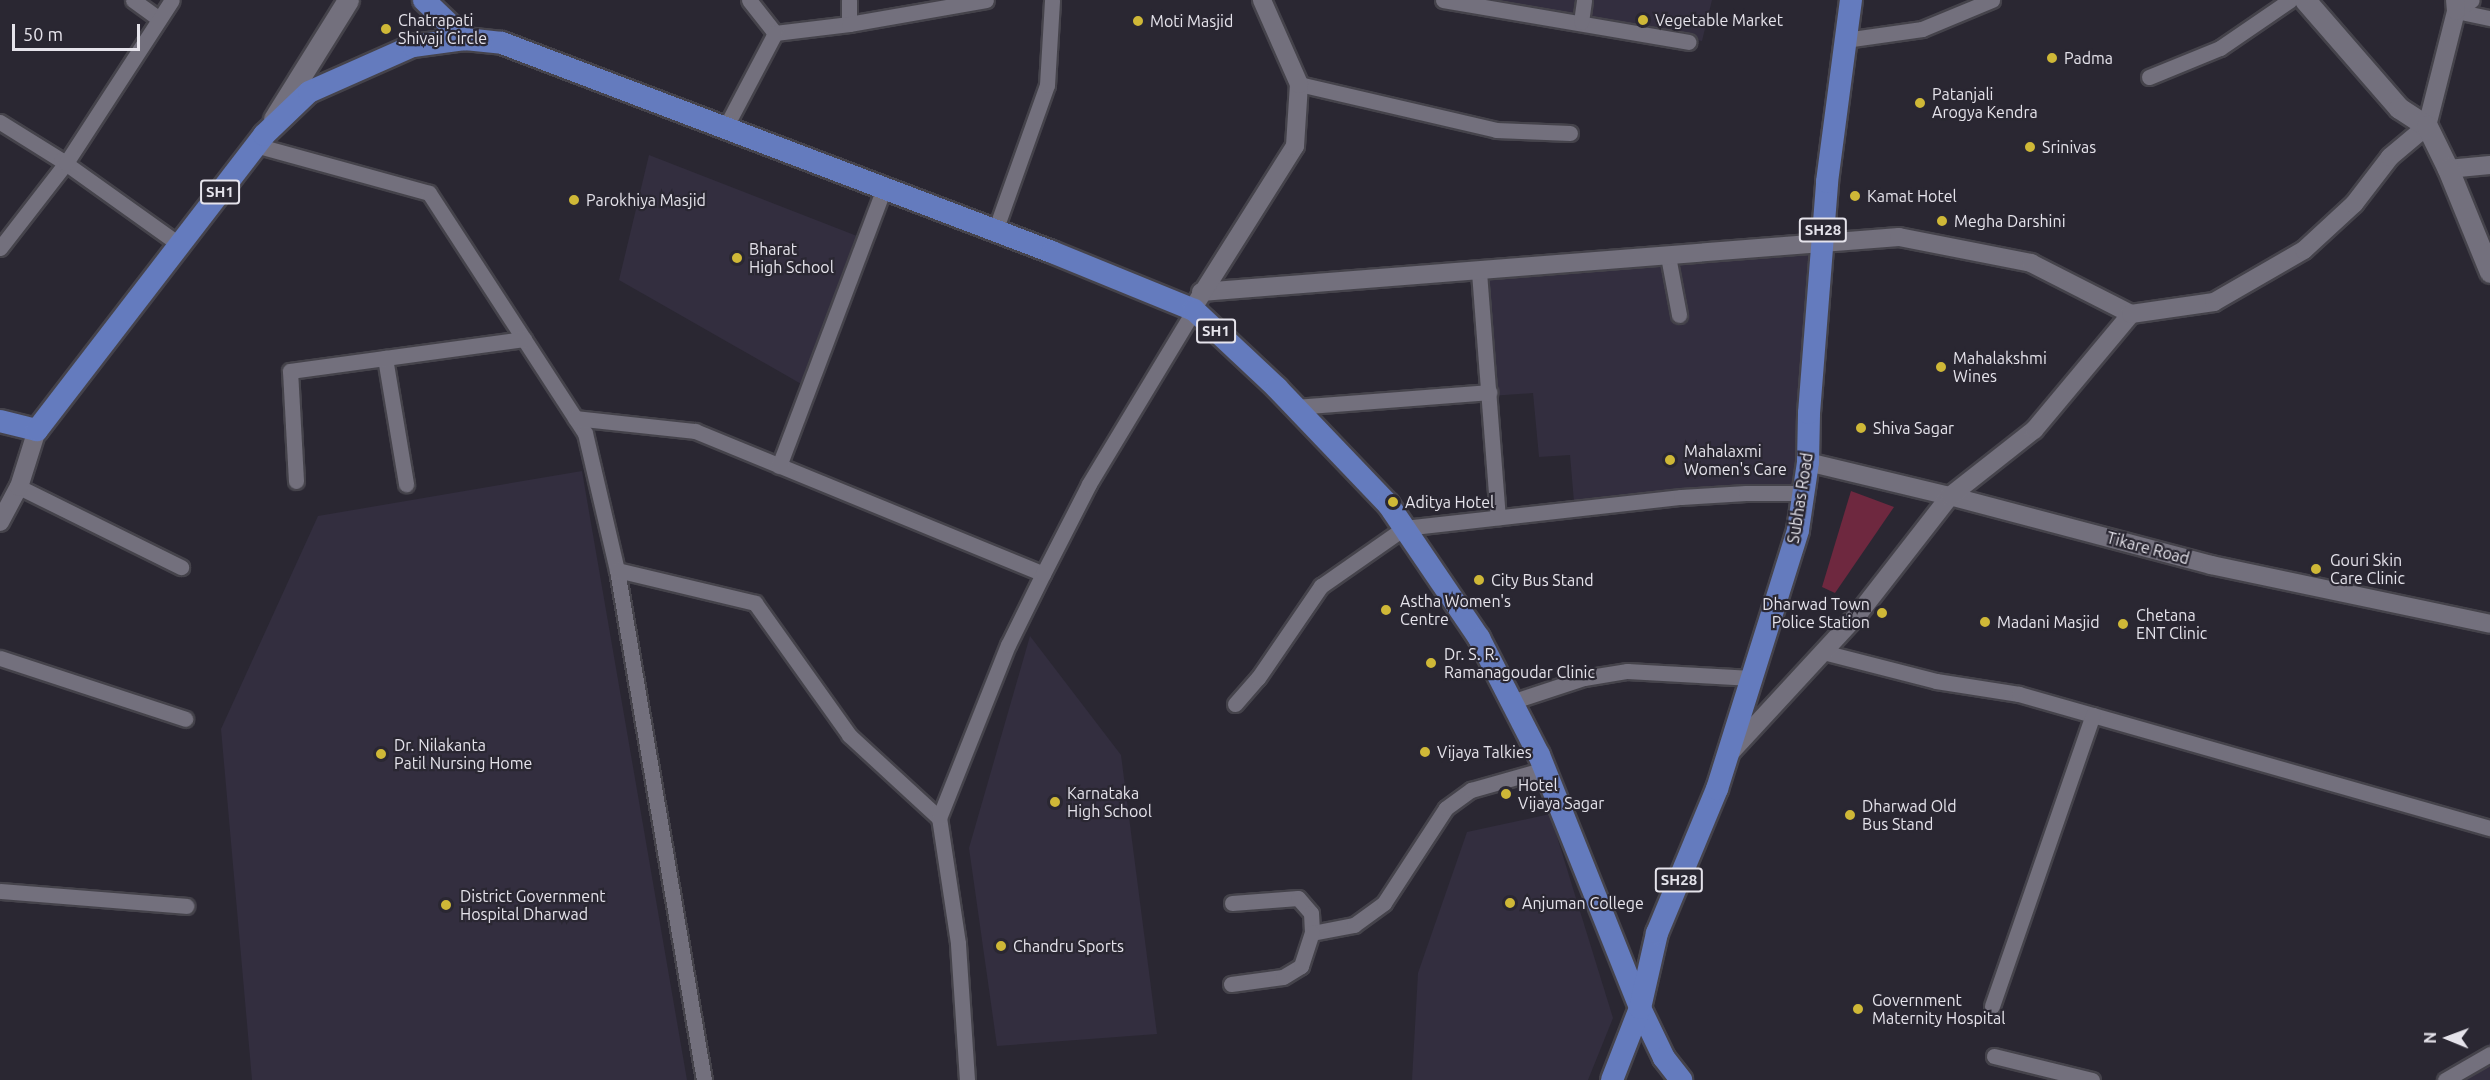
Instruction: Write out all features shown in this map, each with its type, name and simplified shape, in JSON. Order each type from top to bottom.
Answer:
[{"type":"main road","points":[[259,140],[348,0]]},
{"type":"main road","points":[[424,0],[465,39]]},
{"type":"main road","name":"Subhas Road","points":[[1612,1080],[1640,1008],[1657,933],[1717,789],[1798,531],[1808,462],[1809,413],[1827,182],[1851,0]]},
{"type":"main road","points":[[2305,0],[2399,108],[2427,126],[2448,169],[2490,272]]},
{"type":"main road","name":"SH1","points":[[37,430],[259,140],[309,92],[412,46],[465,39],[502,43],[995,231],[1197,301],[1388,504],[1479,638],[1545,770],[1640,1008],[1664,1058],[1680,1080]]},
{"type":"main road","points":[[0,421],[37,430]]},
{"type":"street","points":[[133,0],[158,18]]},
{"type":"street","points":[[0,248],[66,164],[158,18],[172,0]]},
{"type":"street","points":[[749,0],[775,33]]},
{"type":"street","points":[[849,0],[849,24]]},
{"type":"street","points":[[775,33],[849,24],[986,0]]},
{"type":"street","points":[[995,231],[1047,84],[1052,0]]},
{"type":"street","points":[[968,1080],[958,943],[939,818],[1008,645],[1089,483],[1197,301],[1295,146],[1299,84],[1262,0]]},
{"type":"street","points":[[1443,0],[1688,42]]},
{"type":"street","points":[[1581,22],[1584,0]]},
{"type":"street","points":[[1845,40],[1922,29],[1992,0]]},
{"type":"street","points":[[2149,77],[2220,48],[2290,0]]},
{"type":"street","points":[[2455,6],[2472,0]]},
{"type":"street","points":[[1197,301],[1479,272],[1899,237],[2031,263],[2130,314],[2214,302],[2304,250],[2354,204],[2390,158],[2427,126],[2455,6]]},
{"type":"street","points":[[2455,6],[2490,18]]},
{"type":"street","points":[[725,128],[775,33]]},
{"type":"street","points":[[1299,84],[1496,130],[1570,133]]},
{"type":"street","points":[[0,122],[66,164],[180,245]]},
{"type":"street","points":[[259,140],[429,193],[585,432],[617,570],[704,1080]]},
{"type":"street","points":[[2448,169],[2490,165]]},
{"type":"street","points":[[779,466],[884,188]]},
{"type":"street","points":[[1668,256],[1678,315]]},
{"type":"street","points":[[1479,272],[1498,517]]},
{"type":"street","points":[[1728,756],[1859,613],[1950,496],[2034,430],[2130,314]]},
{"type":"street","points":[[296,481],[290,371],[524,339]]},
{"type":"street","points":[[385,358],[406,484]]},
{"type":"street","points":[[1296,407],[1489,392]]},
{"type":"street","points":[[575,418],[696,431],[1043,574]]},
{"type":"street","points":[[0,522],[19,487],[37,430]]},
{"type":"street","name":"Tikare Road","points":[[1808,462],[1950,496],[2211,565],[2490,624]]},
{"type":"street","points":[[19,487],[181,567]]},
{"type":"street","points":[[1235,704],[1258,678],[1321,586],[1404,528],[1681,497],[1746,493],[1804,493]]},
{"type":"street","points":[[617,570],[755,603],[849,735],[939,818]]},
{"type":"street","points":[[1823,651],[1936,681],[2019,694],[2490,828]]},
{"type":"street","points":[[0,658],[185,719]]},
{"type":"street","points":[[1511,702],[1584,678],[1627,671],[1752,678]]},
{"type":"street","points":[[1992,1006],[2093,715]]},
{"type":"street","points":[[1312,933],[1354,925],[1384,903],[1446,808],[1471,790],[1545,770]]},
{"type":"street","points":[[0,891],[186,906]]},
{"type":"street","points":[[1232,903],[1298,898],[1311,913],[1312,933],[1301,966],[1283,977],[1232,984]]},
{"type":"street","points":[[2445,1080],[2490,1054]]},
{"type":"street","points":[[1994,1056],[2092,1080]]},
{"type":"shaded area","name":"Vegetable Market","points":[[1458,0],[1712,0],[1702,41]]},
{"type":"shaded area","name":"Bharat High School","points":[[649,155],[857,236],[803,385],[619,280]]},
{"type":"shaded area","points":[[1816,248],[1795,486],[1574,502],[1570,455],[1539,457],[1533,393],[1490,396],[1479,280]]},
{"type":"shaded area","name":"District Government Hospital Dharwad","points":[[582,471],[687,1080],[252,1080],[221,729],[318,516]]},
{"type":"shaded area","points":[[1851,491],[1894,507],[1835,593],[1822,587]]},
{"type":"shaded area","name":"Karnataka High School","points":[[1030,636],[1121,755],[1157,1034],[997,1046],[969,848]]},
{"type":"shaded area","name":"Anjuman College","points":[[1550,814],[1613,1018],[1588,1080],[1412,1080],[1418,973],[1467,832]]},
{"type":"shaded area","points":[[2490,1042],[2490,1080],[2435,1080],[2489,1044]]},
{"type":"place","name":"Vegetable Market","points":[[1643,20]]},
{"type":"place","name":"Moti Masjid","points":[[1138,21]]},
{"type":"place","name":"Chatrapati Shivaji Circle","points":[[386,29]]},
{"type":"place","name":"Padma","points":[[2052,58]]},
{"type":"place","name":"Patanjali Arogya Kendra","points":[[1920,103]]},
{"type":"place","name":"Srinivas","points":[[2030,147]]},
{"type":"place","name":"Kamat Hotel","points":[[1855,196]]},
{"type":"place","name":"Parokhiya Masjid","points":[[574,200]]},
{"type":"place","name":"Megha Darshini","points":[[1942,221]]},
{"type":"place","name":"Bharat High School","points":[[737,258]]},
{"type":"place","name":"Mahalakshmi Wines","points":[[1941,367]]},
{"type":"place","name":"Shiva Sagar","points":[[1861,428]]},
{"type":"place","name":"Mahalaxmi Women's Care","points":[[1670,460]]},
{"type":"place","name":"Aditya Hotel","points":[[1393,502]]},
{"type":"place","name":"Gouri Skin Care Clinic","points":[[2316,569]]},
{"type":"place","name":"City Bus Stand","points":[[1479,580]]},
{"type":"place","name":"Astha Women's Centre","points":[[1386,610]]},
{"type":"place","name":"Dharwad Town Police Station","points":[[1882,613]]},
{"type":"place","name":"Madani Masjid","points":[[1985,622]]},
{"type":"place","name":"Chetana ENT Clinic","points":[[2123,624]]},
{"type":"place","name":"Dr. S. R. Ramanagoudar Clinic","points":[[1431,663]]},
{"type":"place","name":"Vijaya Talkies","points":[[1425,752]]},
{"type":"place","name":"Dr. Nilakanta Patil Nursing Home","points":[[381,754]]},
{"type":"place","name":"Hotel Vijaya Sagar","points":[[1506,794]]},
{"type":"place","name":"Karnataka High School","points":[[1055,802]]},
{"type":"place","name":"Dharwad Old Bus Stand","points":[[1850,815]]},
{"type":"place","name":"Anjuman College","points":[[1510,903]]},
{"type":"place","name":"District Government Hospital Dharwad","points":[[446,905]]},
{"type":"place","name":"Chandru Sports","points":[[1001,946]]},
{"type":"place","name":"Government Maternity Hospital","points":[[1858,1009]]}]
